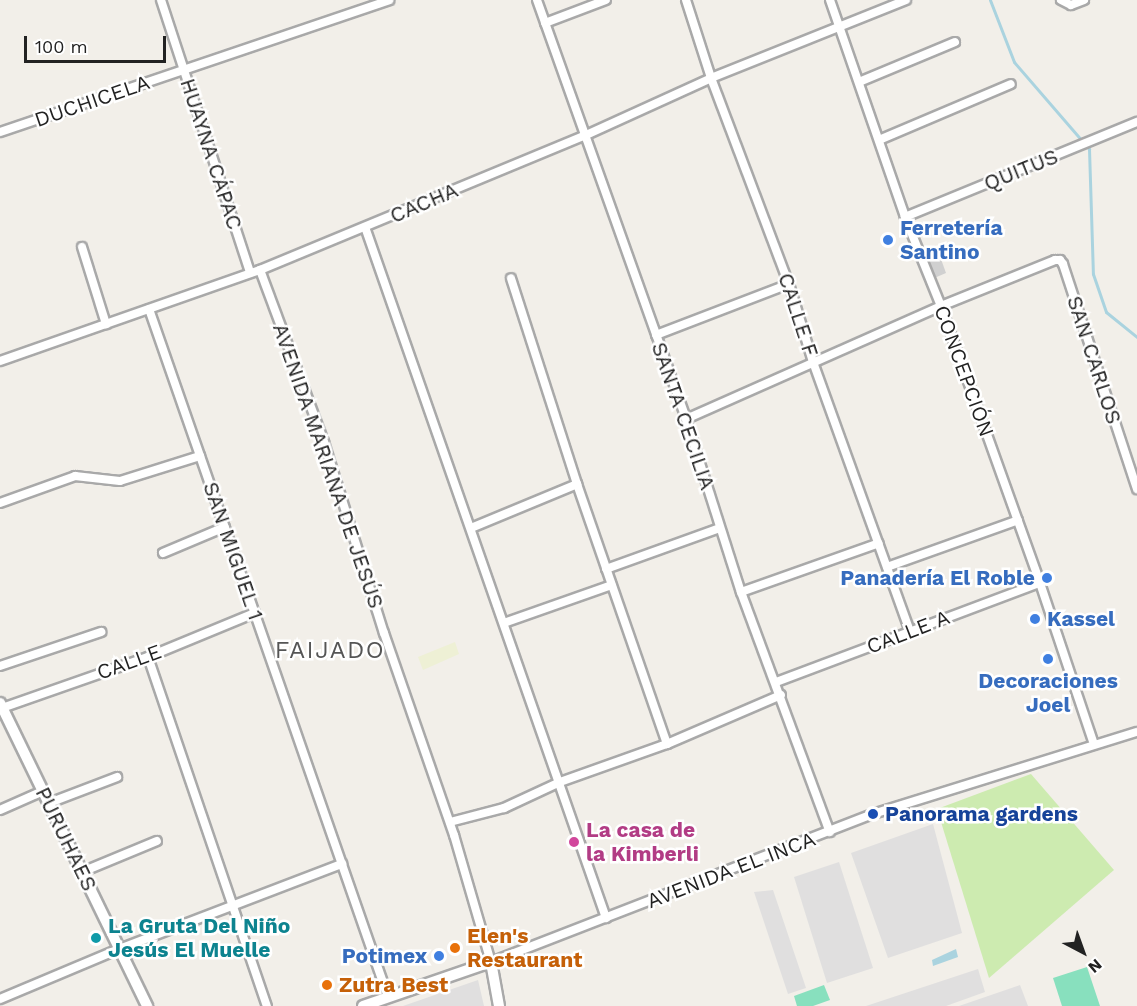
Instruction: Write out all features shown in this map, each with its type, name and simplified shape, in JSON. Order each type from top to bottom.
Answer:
[{"type":"street","name":"HUAYNA CÁPAC","points":[[161,0],[250,273]]},
{"type":"street","name":"DUCHICELA","points":[[0,132],[389,0]]},
{"type":"street","name":"SANTA CECILIA","points":[[537,0],[686,419],[741,592],[830,832]]},
{"type":"street","points":[[545,23],[606,0]]},
{"type":"street","name":"CALLE F","points":[[686,0],[711,78],[789,284],[813,362],[910,631]]},
{"type":"street","name":"CONCEPCIÓN","points":[[830,0],[905,217],[941,306],[1018,520],[1094,744]]},
{"type":"street","name":"CACHA","points":[[0,361],[260,270],[584,136],[711,78],[841,28],[906,0]]},
{"type":"street","points":[[1061,0],[1067,5],[1084,0]]},
{"type":"street","points":[[859,81],[955,42]]},
{"type":"street","points":[[879,140],[1011,84]]},
{"type":"street","name":"QUITUS","points":[[905,217],[1137,122]]},
{"type":"street","points":[[365,227],[606,918]]},
{"type":"street","points":[[82,247],[106,324]]},
{"type":"street","name":"SAN CARLOS","points":[[941,306],[1055,260],[1063,264],[1137,489]]},
{"type":"street","name":"AVENIDA MARIANA DE JESÚS","points":[[260,270],[324,442],[384,633],[450,822],[491,962],[499,1006]]},
{"type":"street","points":[[511,278],[577,484],[666,744]]},
{"type":"street","points":[[656,335],[789,284]]},
{"type":"street","points":[[686,419],[941,306]]},
{"type":"street","name":"SAN MIGUEL 1","points":[[149,309],[388,998]]},
{"type":"street","points":[[0,503],[75,476],[120,481],[200,456]]},
{"type":"street","points":[[471,528],[577,484]]},
{"type":"street","points":[[887,567],[1018,520]]},
{"type":"street","points":[[163,552],[225,527]]},
{"type":"street","points":[[606,568],[720,528]]},
{"type":"street","points":[[741,592],[879,543]]},
{"type":"street","name":"CALLE A","points":[[776,682],[1040,583]]},
{"type":"street","points":[[504,623],[612,585]]},
{"type":"street","name":"CALLE","points":[[1,706],[147,657],[255,613]]},
{"type":"street","points":[[0,666],[101,632]]},
{"type":"street","points":[[147,657],[267,1006]]},
{"type":"street","points":[[450,822],[504,808],[560,782],[666,744],[781,695]]},
{"type":"street","name":"PURUHAES","points":[[1,706],[147,1006]]},
{"type":"street","name":"AVENIDA EL INCA","points":[[363,1006],[491,962],[873,814],[1137,732]]},
{"type":"street","points":[[49,803],[117,777]]},
{"type":"street","points":[[0,810],[43,790]]},
{"type":"street","points":[[82,872],[157,841]]},
{"type":"street","points":[[0,999],[119,949],[342,864]]},
{"type":"shaded area","points":[[937,248],[946,273],[932,279],[922,253]]},
{"type":"shaded area","points":[[933,824],[962,933],[888,958],[851,853]]},
{"type":"shaded area","points":[[839,862],[873,968],[827,983],[794,877]]},
{"type":"shaded area","points":[[773,890],[806,988],[788,994],[754,892]]},
{"type":"shaded area","points":[[978,969],[985,992],[946,1006],[866,1006]]},
{"type":"shaded area","points":[[478,980],[484,1006],[403,1006]]},
{"type":"shaded area","points":[[1020,985],[1028,1006],[959,1006]]},
{"type":"green space","points":[[455,642],[459,654],[423,670],[418,657]]},
{"type":"green space","points":[[1031,774],[1114,870],[989,978],[937,809]]},
{"type":"green space","points":[[1087,967],[1100,1006],[1062,1006],[1053,978]]},
{"type":"green space","points":[[824,985],[830,1000],[813,1006],[797,1006],[794,996]]},
{"type":"water","points":[[956,949],[958,957],[933,966],[932,960]]},
{"type":"waterway","points":[[990,0],[1014,62],[1089,149],[1093,274],[1106,312],[1137,337]]},
{"type":"place","name":"Ferretería Santino","points":[[888,240]]},
{"type":"place","name":"Panadería El Roble","points":[[1047,578]]},
{"type":"place","name":"Kassel","points":[[1035,619]]},
{"type":"place","name":"Decoraciones Joel","points":[[1048,659]]},
{"type":"place","name":"Panorama gardens","points":[[873,814]]},
{"type":"place","name":"La casa de la Kimberli","points":[[574,842]]},
{"type":"place","name":"La Gruta Del Niño Jesús El Muelle","points":[[96,938]]},
{"type":"place","name":"Elen's Restaurant","points":[[455,948]]},
{"type":"place","name":"Potimex","points":[[439,956]]},
{"type":"place","name":"Zutra Best","points":[[327,985]]},
{"type":"district","name":"FAIJADO","points":[[330,651]]}]
